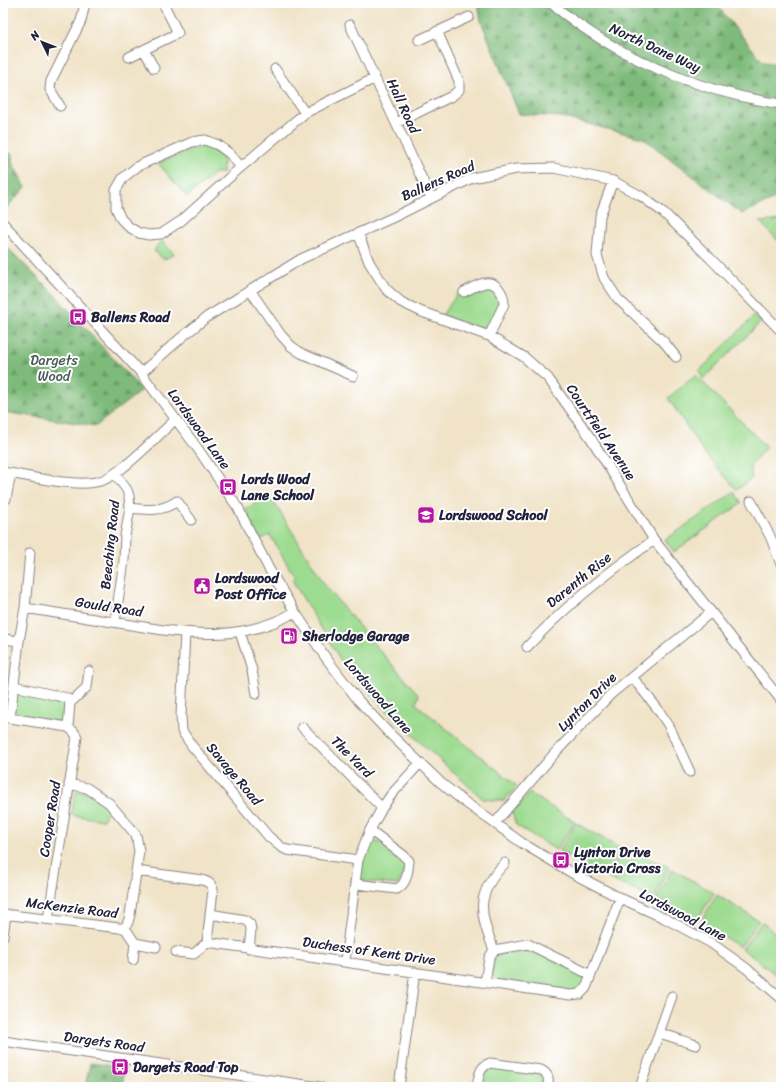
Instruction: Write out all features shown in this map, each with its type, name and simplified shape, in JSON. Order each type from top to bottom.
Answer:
[{"type":"street","points":[[60,106],[50,89],[51,81],[81,21],[84,3]]},
{"type":"street","points":[[129,58],[178,33],[163,3]]},
{"type":"street","name":"North Dane Way","points":[[551,3],[581,27],[605,42],[664,71],[724,92],[758,101],[781,104]]},
{"type":"street","points":[[419,40],[469,16]]},
{"type":"street","name":"Hall Road","points":[[350,25],[431,198]]},
{"type":"street","points":[[396,123],[452,96],[459,90],[459,81],[437,31]]},
{"type":"street","points":[[144,50],[154,68]]},
{"type":"street","points":[[275,68],[305,113]]},
{"type":"street","points":[[241,167],[230,154],[218,145],[205,140],[192,142],[138,166],[123,178],[116,190],[116,208],[121,219],[129,227],[139,233],[149,235],[161,234],[181,221],[241,167],[305,113],[375,78]]},
{"type":"street","name":"Ballens Road","points":[[141,373],[207,317],[301,259],[472,178],[516,169],[554,168],[613,181],[641,196],[664,213],[781,331]]},
{"type":"street","points":[[613,181],[600,216],[597,255],[604,278],[618,299],[664,342],[676,357]]},
{"type":"street","name":"Lordswood Lane","points":[[3,223],[141,373],[198,448],[238,508],[269,569],[295,612],[326,658],[358,700],[420,763],[462,800],[522,843],[553,863],[711,943],[746,968],[781,998]]},
{"type":"street","name":"Courtfield Avenue","points":[[358,233],[369,262],[386,289],[401,302],[422,312],[489,336],[524,358],[548,378],[592,440],[654,540],[710,613],[781,700]]},
{"type":"street","points":[[464,292],[485,282],[496,286],[500,290],[504,304],[489,336]]},
{"type":"street","points":[[250,290],[290,345],[301,353],[353,376]]},
{"type":"street","points":[[3,502],[6,499],[7,472],[52,480],[85,483],[100,481],[115,474],[176,419]]},
{"type":"street","name":"Beeching Road","points":[[115,474],[127,490],[130,508],[125,536],[124,561],[115,622]]},
{"type":"street","points":[[130,508],[150,510],[162,509],[175,497],[191,520]]},
{"type":"street","points":[[751,501],[770,536],[781,564]]},
{"type":"street","name":"Darenth Rise","points":[[527,646],[553,619],[593,585],[654,540]]},
{"type":"street","points":[[14,686],[64,696],[67,698],[70,703],[68,726],[6,717],[14,686],[19,641],[25,608],[30,553]]},
{"type":"street","name":"Gould Road","points":[[25,608],[185,633],[217,634],[240,632],[272,623],[295,612]]},
{"type":"street","name":"Lynton Drive","points":[[495,823],[555,753],[611,694],[710,613]]},
{"type":"street","points":[[240,632],[252,670],[256,694]]},
{"type":"street","name":"Savage Road","points":[[185,633],[180,716],[182,731],[192,746],[269,837],[281,847],[298,852],[358,860]]},
{"type":"street","points":[[3,639],[19,641]]},
{"type":"street","points":[[70,703],[87,687],[89,671]]},
{"type":"street","points":[[632,677],[657,708],[669,726],[690,772]]},
{"type":"street","name":"Cooper Road","points":[[48,920],[77,737],[68,726]]},
{"type":"street","name":"The Yard","points":[[302,727],[382,808]]},
{"type":"street","points":[[345,961],[358,860],[370,830],[382,808],[391,795],[420,763]]},
{"type":"street","name":"McKenzie Road","points":[[5,914],[101,927],[124,928],[128,922],[139,850],[136,835],[109,803],[87,788],[69,784]]},
{"type":"street","points":[[356,884],[397,888],[401,887],[406,877],[408,861],[403,855],[370,830]]},
{"type":"street","points":[[494,950],[487,932],[482,904],[483,894],[494,874],[505,863]]},
{"type":"street","points":[[136,871],[202,880],[209,882],[212,885],[213,890],[207,942],[194,954],[176,952]]},
{"type":"street","name":"Duchess of Kent Drive","points":[[207,942],[570,994],[580,994],[586,988],[620,898]]},
{"type":"street","points":[[3,936],[5,914]]},
{"type":"street","points":[[210,914],[245,920],[250,924],[251,930],[249,949]]},
{"type":"street","points":[[124,928],[135,943],[156,947]]},
{"type":"street","points":[[133,960],[135,943]]},
{"type":"street","points":[[485,982],[489,958],[494,950],[528,944],[591,975]]},
{"type":"street","points":[[399,1087],[415,972]]},
{"type":"street","points":[[640,1087],[672,996]]},
{"type":"street","points":[[660,1032],[696,1045]]},
{"type":"street","name":"Dargets Road","points":[[3,1041],[320,1087]]},
{"type":"street","points":[[477,1087],[479,1073],[485,1065],[490,1063],[541,1070],[548,1076],[548,1087]]},
{"type":"green space","points":[[478,3],[715,3],[763,62],[781,64],[781,196],[742,214],[643,138],[560,117],[519,114],[481,21]]},
{"type":"green space","points":[[200,146],[210,147],[223,159],[223,173],[215,173],[187,197],[158,163]]},
{"type":"green space","points":[[3,150],[12,154],[12,162],[26,187],[3,212]]},
{"type":"green space","points":[[781,220],[781,244],[760,222]]},
{"type":"green space","points":[[161,240],[174,254],[163,259],[154,251]]},
{"type":"green space","name":"Dargets Wood","points":[[3,243],[53,293],[142,390],[96,426],[3,412]]},
{"type":"green space","points":[[488,287],[493,289],[501,298],[496,315],[491,324],[485,328],[476,327],[442,315],[459,292],[462,297]]},
{"type":"green space","points":[[754,316],[761,322],[703,379],[699,371]]},
{"type":"green space","points":[[696,375],[766,447],[750,466],[752,478],[737,490],[705,454],[668,398]]},
{"type":"green space","points":[[734,492],[742,503],[674,552],[665,540]]},
{"type":"green space","points":[[269,494],[325,585],[419,695],[416,704],[517,786],[504,801],[483,799],[400,724],[346,669],[292,580],[295,578],[270,535],[259,540],[246,509]]},
{"type":"green space","points":[[19,693],[67,700],[65,720],[62,724],[15,714],[13,710],[16,696]]},
{"type":"green space","points":[[76,791],[86,791],[94,796],[108,810],[103,820],[71,815]]},
{"type":"green space","points":[[529,793],[575,822],[556,850],[516,825],[512,812]]},
{"type":"green space","points":[[576,823],[621,849],[605,877],[559,851]]},
{"type":"green space","points":[[374,841],[383,844],[406,864],[402,877],[397,885],[364,881],[360,878],[365,852]]},
{"type":"green space","points":[[624,849],[669,867],[654,899],[607,878]]},
{"type":"green space","points":[[672,869],[714,893],[697,920],[656,900]]},
{"type":"green space","points":[[717,895],[759,921],[740,947],[700,922]]},
{"type":"green space","points":[[762,922],[781,938],[781,973],[778,976],[742,949]]},
{"type":"green space","points":[[522,949],[540,953],[583,975],[585,979],[581,988],[572,991],[497,980],[492,975],[496,956],[503,952]]},
{"type":"green space","points":[[90,1063],[125,1067],[122,1087],[85,1087]]},
{"type":"green space","points":[[485,1065],[541,1070],[548,1087],[477,1087]]},
{"type":"place","name":"Ballens Road","points":[[78,317]]},
{"type":"place","name":"Lords Wood Lane School","points":[[228,487]]},
{"type":"place","name":"Lordswood School","points":[[426,515]]},
{"type":"place","name":"Lordswood Post Office","points":[[202,586]]},
{"type":"place","name":"Sherlodge Garage","points":[[289,636]]},
{"type":"place","name":"Lynton Drive Victoria Cross","points":[[561,860]]},
{"type":"place","name":"Dargets Road Top","points":[[120,1067]]}]
